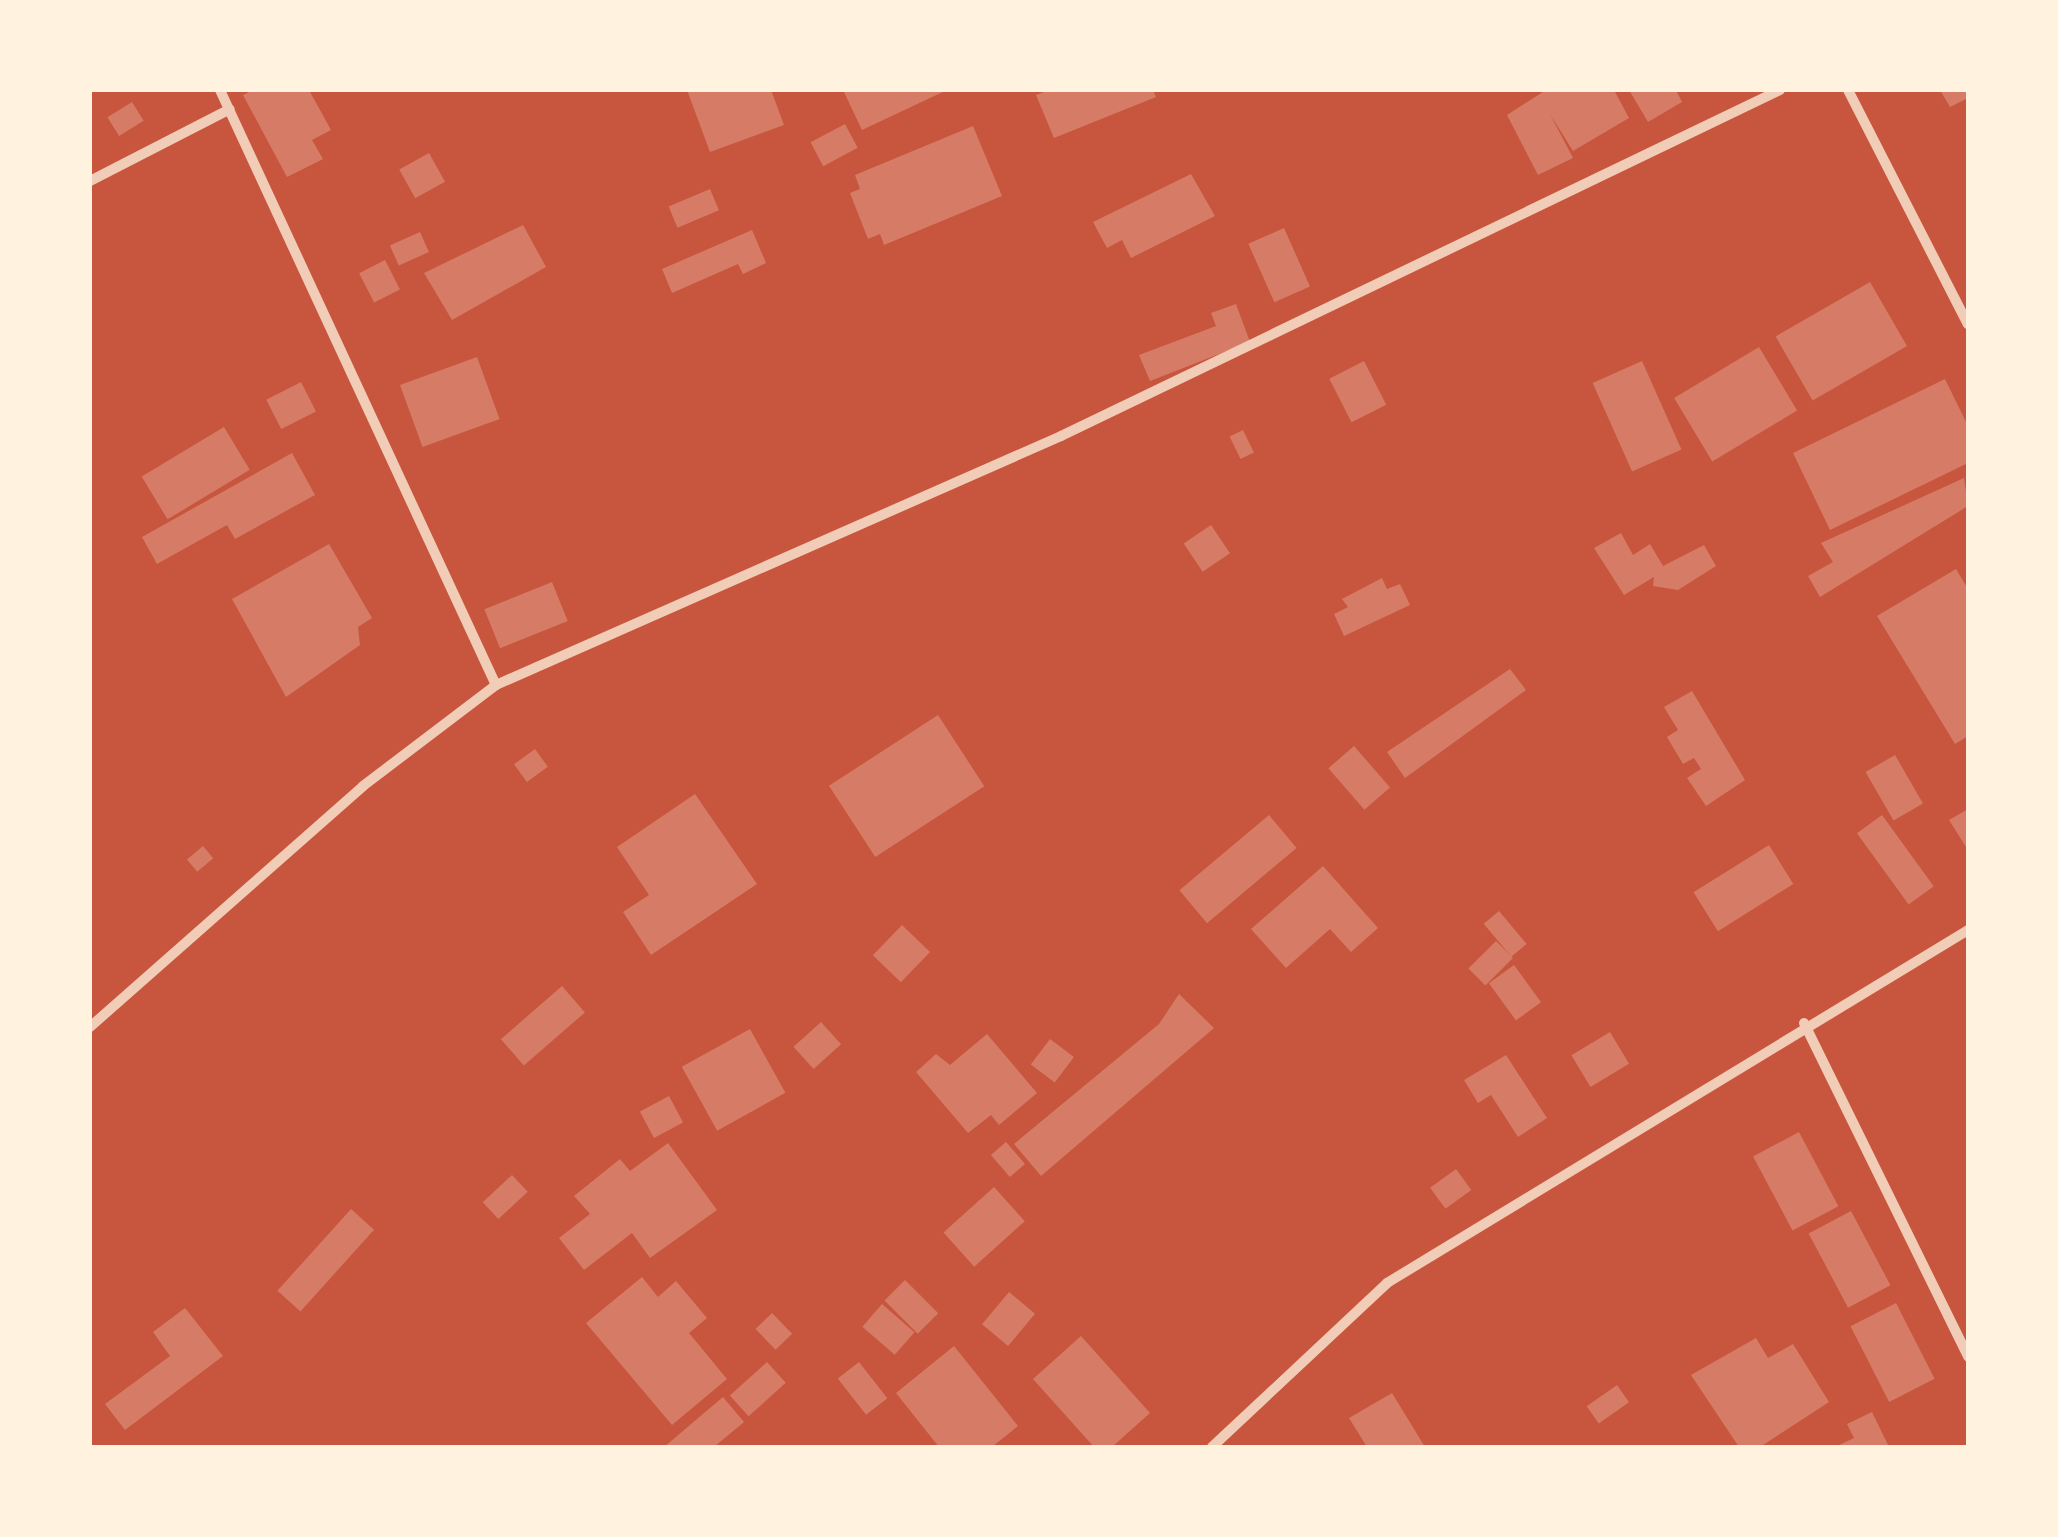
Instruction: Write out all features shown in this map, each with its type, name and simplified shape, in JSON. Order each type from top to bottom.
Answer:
[{"type":"street","points":[[220,90],[496,685]]},
{"type":"street","points":[[90,1027],[363,786],[496,685],[1061,436],[1780,90]]},
{"type":"street","points":[[1848,90],[1968,324]]},
{"type":"street","points":[[90,181],[230,110]]},
{"type":"street","points":[[1212,1447],[1387,1284],[1804,1023],[1968,930]]},
{"type":"street","points":[[1804,1023],[1968,1356]]},
{"type":"building","points":[[253,90],[309,90],[331,130],[312,140],[323,159],[287,177],[243,95]]},
{"type":"building","points":[[687,90],[771,90],[784,125],[710,152]]},
{"type":"building","points":[[843,90],[947,90],[862,130]]},
{"type":"building","points":[[1049,90],[1153,90],[1156,97],[1054,138],[1036,95]]},
{"type":"building","points":[[1546,90],[1614,90],[1629,118],[1573,151],[1550,114],[1573,158],[1538,175],[1507,115]]},
{"type":"building","points":[[1629,90],[1676,90],[1682,102],[1648,122]]},
{"type":"building","points":[[1940,90],[1968,90],[1968,98],[1950,107]]},
{"type":"building","points":[[132,102],[144,121],[119,136],[107,117]]},
{"type":"building","points":[[845,124],[858,148],[823,166],[811,142]]},
{"type":"building","points":[[973,126],[1002,196],[884,245],[880,234],[868,239],[850,193],[860,189],[855,175]]},
{"type":"building","points":[[429,153],[445,182],[415,198],[399,169]]},
{"type":"building","points":[[1191,174],[1215,216],[1131,258],[1122,240],[1107,248],[1093,222]]},
{"type":"building","points":[[710,189],[719,210],[678,228],[669,207]]},
{"type":"building","points":[[523,225],[546,267],[452,320],[424,273]]},
{"type":"building","points":[[1284,228],[1310,286],[1274,302],[1248,244]]},
{"type":"building","points":[[752,230],[766,263],[743,274],[738,264],[672,293],[662,269]]},
{"type":"building","points":[[420,232],[429,252],[399,266],[390,245]]},
{"type":"building","points":[[385,260],[400,289],[374,303],[359,273]]},
{"type":"building","points":[[1870,282],[1907,346],[1813,401],[1776,336]]},
{"type":"building","points":[[1236,304],[1250,342],[1150,381],[1139,355],[1216,326],[1211,313]]},
{"type":"building","points":[[1759,347],[1797,410],[1712,461],[1674,398]]},
{"type":"building","points":[[477,357],[500,419],[423,447],[400,385]]},
{"type":"building","points":[[1364,361],[1386,405],[1351,422],[1329,379]]},
{"type":"building","points":[[1642,361],[1681,450],[1632,472],[1593,383]]},
{"type":"building","points":[[1945,379],[1968,426],[1968,463],[1830,530],[1793,453]]},
{"type":"building","points":[[301,382],[316,411],[281,429],[266,400]]},
{"type":"building","points":[[224,427],[250,470],[167,519],[142,476]]},
{"type":"building","points":[[1243,430],[1254,452],[1240,459],[1230,437]]},
{"type":"building","points":[[292,453],[315,495],[235,539],[227,525],[157,564],[142,537]]},
{"type":"building","points":[[1964,478],[1968,506],[1820,597],[1808,576],[1833,562],[1821,543]]},
{"type":"building","points":[[1211,525],[1230,553],[1203,572],[1184,543]]},
{"type":"building","points":[[1621,533],[1633,555],[1650,544],[1663,566],[1704,545],[1716,566],[1678,590],[1653,586],[1654,577],[1624,595],[1594,548]]},
{"type":"building","points":[[329,544],[372,618],[358,627],[360,645],[286,697],[232,599]]},
{"type":"building","points":[[1956,569],[1968,589],[1968,736],[1955,744],[1877,616]]},
{"type":"building","points":[[1382,578],[1387,589],[1400,584],[1410,605],[1344,636],[1334,614],[1348,607],[1342,599]]},
{"type":"building","points":[[552,582],[568,621],[500,648],[484,609]]},
{"type":"building","points":[[1510,669],[1526,690],[1405,778],[1387,752]]},
{"type":"building","points":[[1692,691],[1745,780],[1706,806],[1687,778],[1701,769],[1694,758],[1683,764],[1667,737],[1678,730],[1664,707]]},
{"type":"building","points":[[938,715],[984,786],[875,857],[829,786]]},
{"type":"building","points":[[1354,746],[1390,788],[1364,810],[1328,768]]},
{"type":"building","points":[[535,749],[548,767],[527,782],[514,764]]},
{"type":"building","points":[[1895,755],[1923,803],[1894,820],[1866,772]]},
{"type":"building","points":[[695,794],[757,884],[651,955],[623,912],[649,895],[617,847]]},
{"type":"building","points":[[1968,809],[1968,850],[1949,820]]},
{"type":"building","points":[[1269,815],[1297,848],[1207,923],[1179,890]]},
{"type":"building","points":[[1882,815],[1934,886],[1909,904],[1857,833]]},
{"type":"building","points":[[1769,845],[1793,884],[1718,931],[1694,892]]},
{"type":"building","points":[[203,846],[213,858],[197,872],[187,859]]},
{"type":"building","points":[[1323,866],[1378,928],[1351,952],[1330,929],[1286,968],[1251,929]]},
{"type":"building","points":[[1499,911],[1527,944],[1511,957],[1484,924]]},
{"type":"building","points":[[902,925],[930,952],[901,982],[873,955]]},
{"type":"building","points":[[1496,941],[1513,958],[1485,986],[1468,969]]},
{"type":"building","points":[[1514,965],[1541,1002],[1516,1020],[1489,983]]},
{"type":"building","points":[[562,986],[585,1012],[524,1066],[501,1039]]},
{"type":"building","points":[[1179,994],[1214,1028],[1041,1176],[1014,1144],[1159,1024]]},
{"type":"building","points":[[821,1022],[841,1044],[814,1069],[794,1047]]},
{"type":"building","points":[[750,1029],[785,1093],[717,1131],[682,1067]]},
{"type":"building","points":[[1610,1032],[1629,1064],[1590,1087],[1571,1055]]},
{"type":"building","points":[[987,1034],[1037,1093],[999,1125],[991,1115],[968,1133],[916,1072],[936,1054],[950,1065]]},
{"type":"building","points":[[1050,1039],[1074,1057],[1055,1083],[1031,1065]]},
{"type":"building","points":[[1506,1055],[1547,1118],[1518,1137],[1491,1095],[1478,1103],[1464,1080]]},
{"type":"building","points":[[669,1096],[683,1122],[654,1138],[640,1111]]},
{"type":"building","points":[[1799,1132],[1838,1206],[1793,1231],[1753,1156]]},
{"type":"building","points":[[1006,1142],[1025,1164],[1010,1177],[991,1155]]},
{"type":"building","points":[[668,1143],[717,1210],[650,1258],[632,1233],[584,1270],[559,1238],[590,1214],[574,1196],[620,1159],[630,1171]]},
{"type":"building","points":[[1456,1169],[1471,1190],[1445,1209],[1430,1188]]},
{"type":"building","points":[[512,1175],[528,1192],[498,1219],[483,1202]]},
{"type":"building","points":[[994,1187],[1025,1221],[974,1267],[943,1233]]},
{"type":"building","points":[[351,1209],[374,1230],[300,1311],[277,1291]]},
{"type":"building","points":[[1851,1211],[1890,1285],[1848,1308],[1809,1234]]},
{"type":"building","points":[[642,1277],[658,1297],[676,1281],[707,1318],[689,1333],[727,1379],[672,1425],[586,1323]]},
{"type":"building","points":[[905,1280],[938,1313],[918,1334],[884,1301]]},
{"type":"building","points":[[1009,1292],[1035,1314],[1008,1346],[982,1324]]},
{"type":"building","points":[[1896,1303],[1935,1379],[1889,1402],[1851,1326]]},
{"type":"building","points":[[882,1304],[914,1332],[895,1355],[862,1327]]},
{"type":"building","points":[[185,1308],[223,1356],[125,1430],[105,1404],[170,1356],[153,1332]]},
{"type":"building","points":[[772,1313],[792,1334],[776,1350],[755,1329]]},
{"type":"building","points":[[1081,1336],[1150,1413],[1112,1447],[1094,1447],[1033,1379]]},
{"type":"building","points":[[1756,1338],[1768,1358],[1793,1344],[1829,1402],[1760,1447],[1739,1447],[1691,1375]]},
{"type":"building","points":[[954,1346],[1018,1426],[992,1447],[939,1447],[896,1393]]},
{"type":"building","points":[[767,1362],[786,1383],[749,1416],[730,1395]]},
{"type":"building","points":[[859,1362],[887,1398],[866,1415],[838,1379]]},
{"type":"building","points":[[1617,1385],[1629,1402],[1599,1423],[1587,1406]]},
{"type":"building","points":[[1392,1393],[1425,1447],[1367,1447],[1349,1418]]},
{"type":"building","points":[[723,1397],[744,1422],[714,1447],[664,1447]]},
{"type":"building","points":[[1872,1412],[1889,1447],[1835,1447],[1854,1438],[1847,1424]]}]
